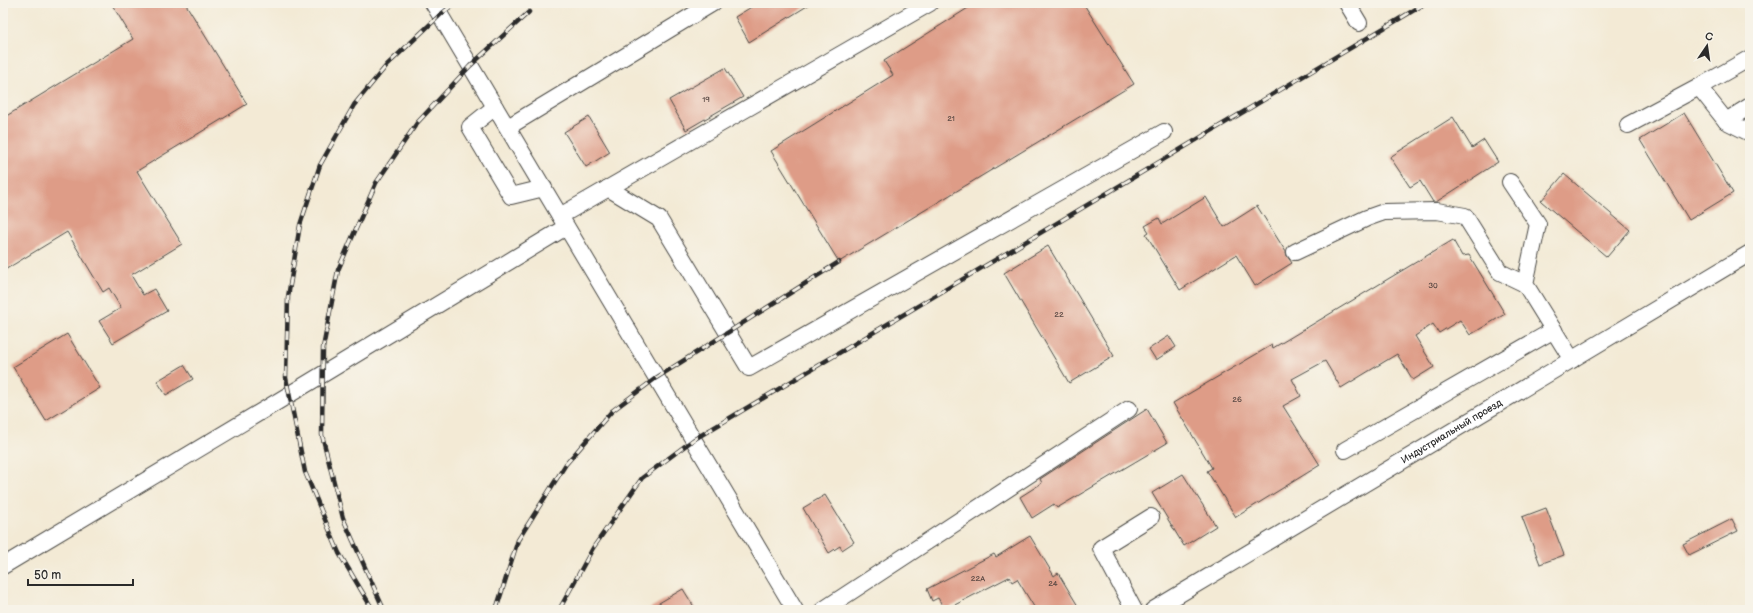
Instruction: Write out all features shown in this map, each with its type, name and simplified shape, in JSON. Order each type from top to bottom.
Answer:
[{"type":"street","points":[[433,3],[795,610]]},
{"type":"street","points":[[508,127],[713,3]]},
{"type":"street","points":[[3,566],[272,405],[563,221],[608,188],[930,3]]},
{"type":"street","points":[[1347,3],[1358,22]]},
{"type":"street","points":[[1628,125],[1750,58]]},
{"type":"street","points":[[1699,87],[1726,121],[1750,133]]},
{"type":"street","points":[[1726,121],[1750,106]]},
{"type":"street","points":[[495,107],[470,127],[511,196],[544,188]]},
{"type":"street","points":[[608,188],[659,219],[749,368],[1164,132]]},
{"type":"street","points":[[1510,182],[1538,224],[1525,284]]},
{"type":"street","points":[[1295,252],[1367,218],[1384,212],[1437,211],[1465,216],[1500,272],[1525,284],[1572,360]]},
{"type":"street","name":"Индустриальный проезд","points":[[1153,610],[1750,253]]},
{"type":"street","points":[[1345,450],[1554,330]]},
{"type":"street","points":[[823,610],[1129,409]]},
{"type":"street","points":[[1134,610],[1101,548],[1151,517]]},
{"type":"building","points":[[111,3],[185,3],[247,104],[137,171],[182,244],[131,275],[143,295],[154,289],[167,311],[113,343],[99,321],[121,308],[109,288],[103,292],[67,232],[3,271],[3,118],[133,39]]},
{"type":"building","points":[[758,3],[812,3],[749,42],[735,17]]},
{"type":"building","points":[[976,3],[1083,3],[1134,84],[839,262],[771,151],[893,75],[884,61]]},
{"type":"building","points":[[725,68],[743,97],[686,130],[669,100]]},
{"type":"building","points":[[1684,113],[1733,193],[1689,220],[1640,140]]},
{"type":"building","points":[[589,117],[610,152],[586,167],[564,132]]},
{"type":"building","points":[[1453,117],[1472,148],[1484,140],[1498,162],[1436,202],[1433,202],[1420,181],[1410,187],[1390,157]]},
{"type":"building","points":[[1564,174],[1630,230],[1607,257],[1541,201]]},
{"type":"building","points":[[1206,197],[1224,227],[1257,206],[1292,263],[1255,286],[1236,255],[1180,290],[1146,234],[1149,232],[1145,226],[1159,218],[1162,224]]},
{"type":"building","points":[[1453,240],[1462,256],[1469,255],[1505,314],[1470,335],[1460,320],[1439,333],[1433,324],[1415,336],[1434,367],[1413,380],[1397,354],[1341,388],[1325,361],[1292,379],[1301,396],[1283,406],[1320,465],[1236,517],[1207,471],[1212,468],[1173,403],[1272,345],[1273,348]]},
{"type":"building","points":[[1048,246],[1114,356],[1069,383],[1004,273]]},
{"type":"building","points":[[67,334],[100,388],[46,421],[13,367]]},
{"type":"building","points":[[1169,336],[1176,347],[1156,360],[1149,349]]},
{"type":"building","points":[[184,365],[193,379],[166,395],[157,381]]},
{"type":"building","points":[[1147,409],[1167,443],[1057,508],[1054,504],[1032,518],[1020,497],[1042,483],[1040,479]]},
{"type":"building","points":[[1183,474],[1216,526],[1184,546],[1152,493]]},
{"type":"building","points":[[825,495],[854,542],[842,550],[840,546],[829,553],[803,508]]},
{"type":"building","points":[[1546,508],[1564,555],[1540,564],[1522,517]]},
{"type":"building","points":[[1732,519],[1738,531],[1689,555],[1683,544]]},
{"type":"building","points":[[1030,536],[1054,576],[1058,573],[1078,606],[1073,610],[1036,610],[1017,579],[1012,582],[1009,577],[945,610],[938,598],[932,601],[927,589],[994,554],[996,557]]},
{"type":"building","points":[[683,589],[696,610],[647,610]]},
{"type":"railway","points":[[373,610],[339,553],[305,472],[286,378],[288,297],[300,225],[320,165],[354,105],[387,65],[440,15],[455,3]]},
{"type":"railway","points":[[559,610],[593,548],[642,478],[693,440],[1426,3]]},
{"type":"railway","points":[[384,610],[343,518],[322,435],[323,348],[338,270],[376,183],[417,123],[470,66],[529,12]]},
{"type":"railway","points":[[496,610],[518,540],[566,464],[612,411],[656,378],[839,262]]}]
